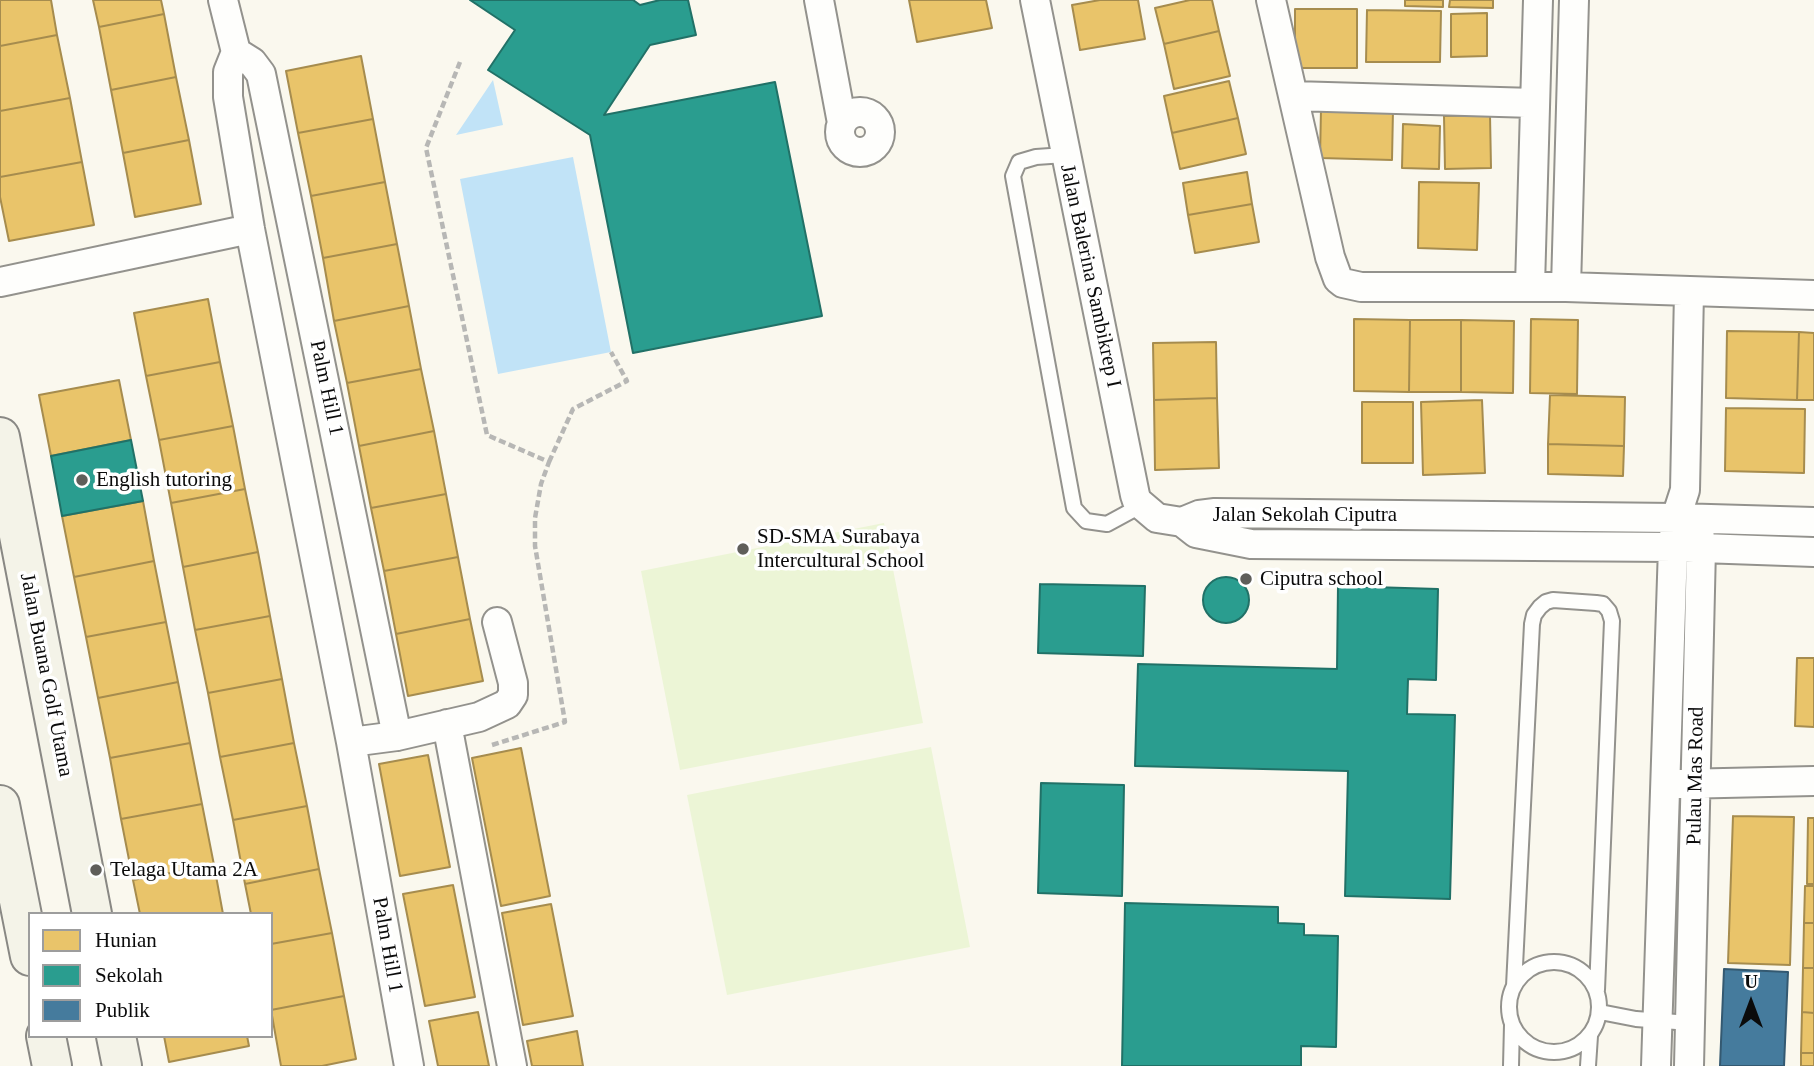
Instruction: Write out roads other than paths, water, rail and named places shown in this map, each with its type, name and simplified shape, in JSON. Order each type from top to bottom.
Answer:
[{"type":"main road","name":"Jalan Buana Golf Utama","points":[[0,437],[92,912]]},
{"type":"main road","points":[[0,805],[28,946]]},
{"type":"main road","points":[[46,1038],[51,1066]]},
{"type":"main road","points":[[116,1038],[122,1066]]},
{"type":"street","name":"Palm Hill 1","points":[[223,0],[236,52],[228,72],[228,97],[250,229],[351,742],[409,1066]]},
{"type":"street","points":[[819,0],[842,123]]},
{"type":"street","name":"Jalan Balerina Sambikrep I","points":[[1035,0],[1135,495],[1142,505]]},
{"type":"street","points":[[1271,0],[1330,257],[1338,279],[1343,283],[1361,287],[1530,286],[1814,295]]},
{"type":"street","points":[[1530,286],[1538,0]]},
{"type":"street","points":[[1566,287],[1574,0]]},
{"type":"street","name":"Palm Hill 1","points":[[236,52],[252,62],[261,74],[397,736]]},
{"type":"street","points":[[1293,96],[1534,103]]},
{"type":"street","points":[[0,282],[250,229]]},
{"type":"street","name":"Pulau Mas Road","points":[[1689,292],[1685,490],[1696,784],[1689,1066]]},
{"type":"street","points":[[1142,505],[1157,518],[1182,522]]},
{"type":"street","name":"Jalan Sekolah Ciputra","points":[[1814,522],[1215,513],[1199,514],[1182,522],[1196,533],[1251,544],[1687,547],[1814,552]]},
{"type":"street","name":"Pulau Mas Road","points":[[1656,1066],[1666,784],[1687,547]]},
{"type":"street","points":[[351,742],[397,736],[479,717],[507,704],[513,695],[513,683],[497,622]]},
{"type":"street","points":[[447,724],[512,1066]]},
{"type":"street","points":[[1666,784],[1814,781]]},
{"type":"lane","points":[[1065,155],[1036,157],[1019,162],[1013,176],[1074,508],[1086,521],[1107,524],[1142,505]]},
{"type":"lane","points":[[1514,986],[1532,624],[1539,607],[1553,600],[1603,604],[1612,621],[1597,990],[1600,1013],[1590,1036],[1563,1051],[1548,1052],[1533,1047],[1521,1038],[1512,1025],[1508,1012],[1514,986],[1523,974],[1535,966],[1549,961],[1564,962],[1589,977],[1597,990]]},
{"type":"lane","points":[[1600,1013],[1690,1024]]},
{"type":"lane","points":[[1511,1066],[1512,1025]]},
{"type":"lane","points":[[1588,1066],[1590,1036]]},
{"type":"water","points":[[493,80],[503,125],[456,135]]},
{"type":"water","points":[[573,157],[611,352],[498,374],[460,179]]},
{"type":"place","name":"English tutoring","points":[[82,480]]},
{"type":"place","name":"SD-SMA Surabaya Intercultural School","points":[[743,549]]},
{"type":"place","name":"Ciputra school","points":[[1246,579]]},
{"type":"place","name":"Telaga Utama 2A","points":[[96,870]]}]
